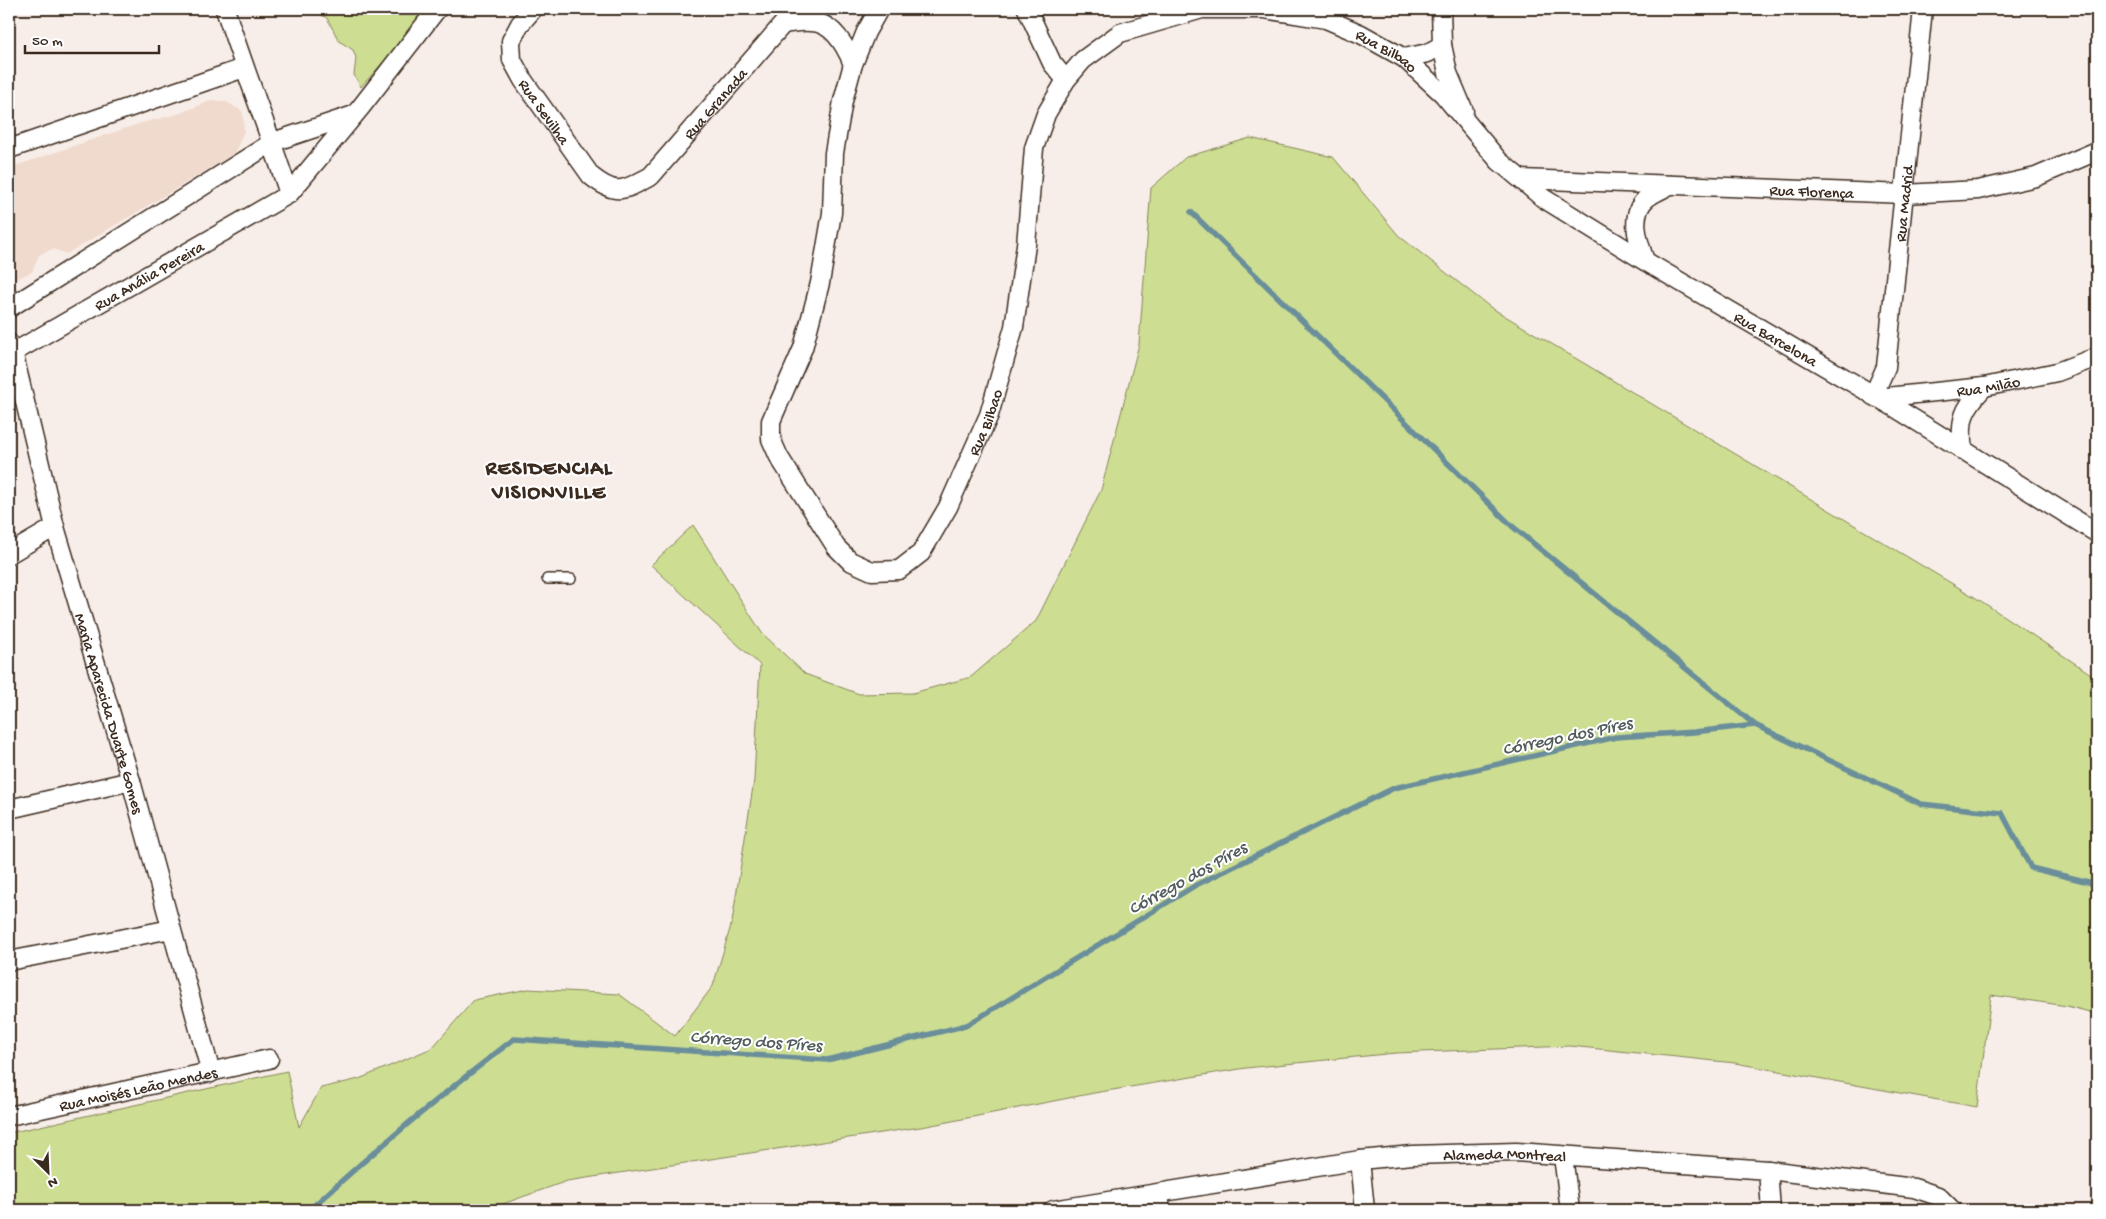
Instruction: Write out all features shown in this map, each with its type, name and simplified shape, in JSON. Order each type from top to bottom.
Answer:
[{"type":"street","points":[[225,9],[244,68],[273,142],[289,194]]},
{"type":"street","points":[[289,194],[437,9]]},
{"type":"street","name":"Rua Sevilha","points":[[533,9],[520,24],[511,41],[512,60],[523,80],[590,176],[605,188],[626,189]]},
{"type":"street","name":"Rua Granada","points":[[626,189],[651,176],[783,24],[800,9]]},
{"type":"street","name":"Rua Bilbao","points":[[879,9],[866,32],[853,64],[842,101],[836,144],[832,213],[820,283],[804,348],[771,421],[771,439],[779,457],[836,547],[850,561],[872,571],[899,570],[920,553],[948,508],[989,415],[1014,327],[1026,245],[1034,148],[1046,114],[1066,80],[1083,60],[1120,33],[1202,9],[1264,9],[1324,14],[1404,58],[1443,94],[1471,126]]},
{"type":"street","points":[[1028,9],[1052,63],[1066,80]]},
{"type":"street","points":[[1441,9],[1442,46],[1448,73],[1471,126]]},
{"type":"street","name":"Rua Madrid","points":[[1875,397],[1886,367],[1923,9]]},
{"type":"street","points":[[783,24],[813,21],[829,29],[843,41],[853,64]]},
{"type":"street","points":[[1404,58],[1428,53],[1442,46]]},
{"type":"street","points":[[9,149],[244,68]]},
{"type":"street","points":[[9,308],[273,142],[354,115]]},
{"type":"street","name":"Rua Barcelona","points":[[1471,126],[1499,161],[1543,198],[1645,261],[1875,397],[2097,533]]},
{"type":"street","name":"Rua Florença","points":[[1521,179],[1905,194],[1978,190],[2036,177],[2097,151]]},
{"type":"street","points":[[1645,261],[1636,236],[1637,213],[1647,198],[1670,185]]},
{"type":"street","name":"Rua Anália Pereira","points":[[10,350],[289,194]]},
{"type":"street","name":"Maria Aparecida Duarte Gomes","points":[[10,350],[55,527],[131,781],[211,1073]]},
{"type":"street","name":"Rua Milão","points":[[1875,397],[1984,387],[2056,372],[2097,357]]},
{"type":"street","points":[[1964,451],[1962,439],[1963,417],[1969,403],[1984,387]]},
{"type":"street","points":[[9,554],[55,527]]},
{"type":"street","points":[[9,809],[131,781]]},
{"type":"street","points":[[9,961],[171,929]]},
{"type":"street","name":"Rua Moisés Leão Mendes","points":[[9,1116],[269,1059]]},
{"type":"street","name":"Alameda Montreal","points":[[1053,1210],[1160,1202],[1360,1160],[1412,1155],[1516,1152],[1768,1170],[1914,1188],[1938,1196],[1952,1210]]},
{"type":"street","points":[[1563,1156],[1570,1210]]},
{"type":"street","points":[[1360,1160],[1365,1210]]},
{"type":"street","points":[[1768,1170],[1771,1210]]},
{"type":"lane","points":[[547,578],[571,579]]},
{"type":"shaded area","points":[[213,100],[227,102],[243,112],[244,132],[234,154],[67,254],[53,249],[39,255],[32,272],[14,280],[9,278],[9,168],[141,123],[178,114]]},
{"type":"green space","points":[[311,9],[425,9],[414,28],[361,87],[354,75],[356,58],[353,50],[339,41],[327,18]]},
{"type":"green space","points":[[1250,138],[1333,157],[1399,236],[1490,307],[1981,601],[2097,678],[2097,1014],[2067,1006],[1991,995],[1977,1107],[1735,1063],[1570,1046],[1396,1053],[1246,1068],[1094,1093],[927,1126],[567,1181],[486,1210],[9,1210],[9,1133],[287,1071],[299,1127],[321,1088],[359,1079],[432,1048],[474,1000],[528,989],[619,994],[675,1036],[713,986],[732,922],[754,780],[760,665],[651,565],[693,525],[762,633],[805,674],[859,694],[913,693],[971,677],[1036,621],[1101,490],[1139,344],[1151,188],[1186,157]]},
{"type":"waterway","points":[[1191,212],[1512,526],[1755,725]]},
{"type":"waterway","name":"Córrego dos Píres","points":[[309,1210],[410,1122],[514,1039],[827,1060],[967,1025],[1196,885],[1394,788],[1616,737],[1694,732],[1755,725],[1921,804],[2002,813],[2031,868],[2089,882],[2097,888]]},
{"type":"district","name":"RESIDENCIAL VISIONVILLE","points":[[549,479]]}]
